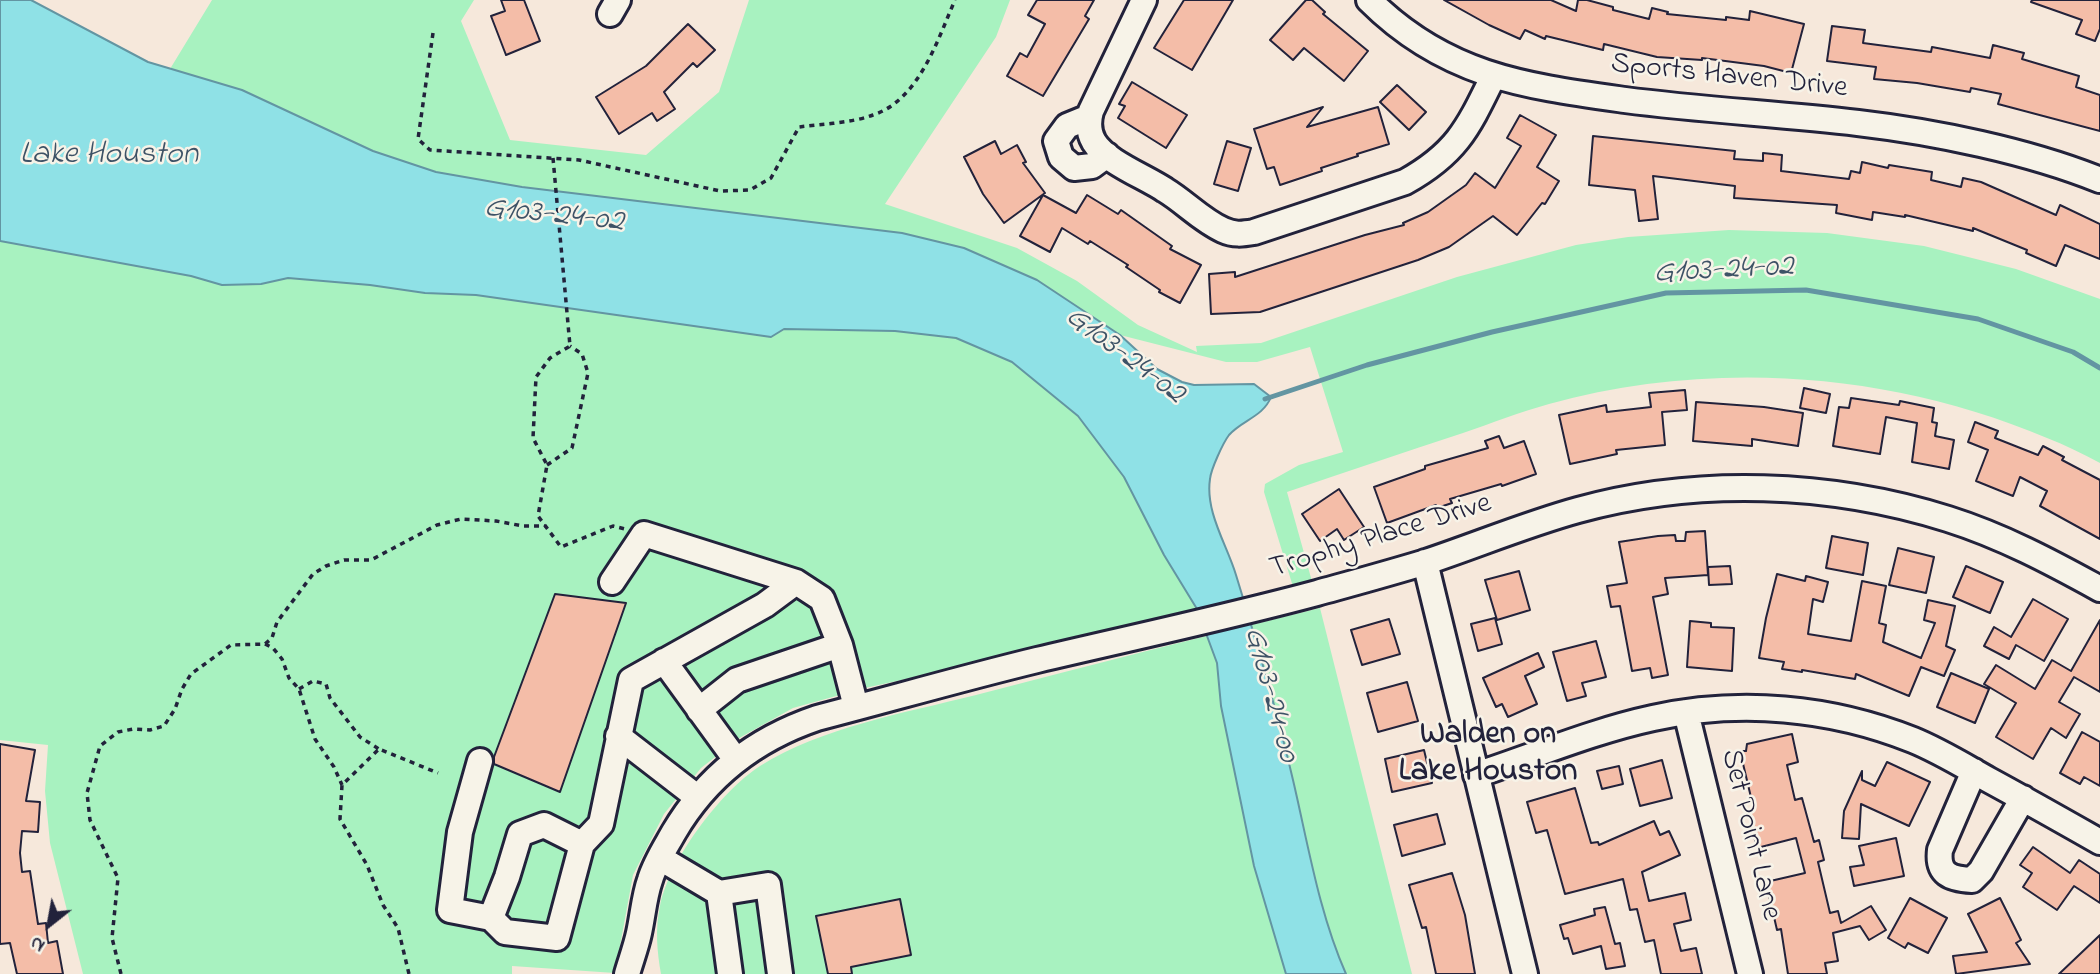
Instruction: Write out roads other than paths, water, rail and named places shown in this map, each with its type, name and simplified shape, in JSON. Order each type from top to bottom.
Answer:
[{"type":"street","points":[[1144,0],[1089,117],[1088,127],[1094,142],[1107,155],[1167,191],[1203,219],[1237,234],[1254,232],[1405,182],[1427,170],[1463,136],[1493,77]]},
{"type":"street","name":"Sports Haven Drive","points":[[1369,0],[1391,20],[1442,54],[1493,77],[1563,92],[1904,130],[2018,154],[2100,180]]},
{"type":"street","points":[[1089,117],[1068,126],[1056,141],[1061,157],[1074,168],[1092,166],[1107,155]]},
{"type":"street","name":"Trophy Place Drive","points":[[627,974],[639,934],[647,892],[660,858],[697,797],[715,777],[736,760],[766,739],[790,727],[1038,660],[1285,601],[1425,562],[1554,518],[1625,500],[1719,489],[1807,491],[1898,505],[1947,519],[2030,552],[2100,589]]},
{"type":"street","points":[[612,582],[643,534],[796,582],[822,599],[840,645],[856,708]]},
{"type":"street","points":[[1425,562],[1525,974]]},
{"type":"street","points":[[480,761],[460,832],[450,910],[491,918],[505,932],[557,938],[582,844],[601,824],[631,680],[765,605],[796,582]]},
{"type":"street","points":[[699,710],[737,680],[840,645]]},
{"type":"street","points":[[664,661],[736,760]]},
{"type":"street","points":[[1476,775],[1616,728],[1685,712],[1735,707],[1769,708],[1824,715],[1914,740],[2100,842]]},
{"type":"street","name":"Set Point Lane","points":[[1685,712],[1750,974]]},
{"type":"street","points":[[618,736],[697,797]]},
{"type":"street","points":[[1974,771],[1940,850],[1938,863],[1946,874],[1957,880],[1972,880],[1981,871],[2023,799]]},
{"type":"street","points":[[491,918],[520,834],[544,825],[582,844]]},
{"type":"street","points":[[660,858],[719,892],[768,885],[780,974]]},
{"type":"street","points":[[719,892],[730,974]]},
{"type":"street","points":[[639,934],[648,974]]},
{"type":"water","name":"Lake Houston","points":[[0,0],[31,0],[148,62],[242,90],[373,151],[436,172],[522,187],[902,233],[964,248],[1037,280],[1120,335],[1157,369],[1182,382],[1194,385],[1254,384],[1271,397],[1258,414],[1229,435],[1211,475],[1211,504],[1259,652],[1287,754],[1321,903],[1346,974],[1286,974],[1254,866],[1221,706],[1217,663],[1197,609],[1164,555],[1124,477],[1078,416],[1012,362],[956,338],[895,331],[784,329],[771,337],[476,295],[425,293],[288,278],[261,284],[222,285],[191,276],[0,241]]},
{"type":"waterway","name":"G103-24-02","points":[[1265,399],[1367,365],[1492,332],[1666,293],[1806,290],[1978,319],[2073,352],[2100,368]]},
{"type":"district","name":"Walden on Lake Houston","points":[[1488,756]]},
{"type":"water label","name":"G103-24-00","points":[[1269,695]]}]
